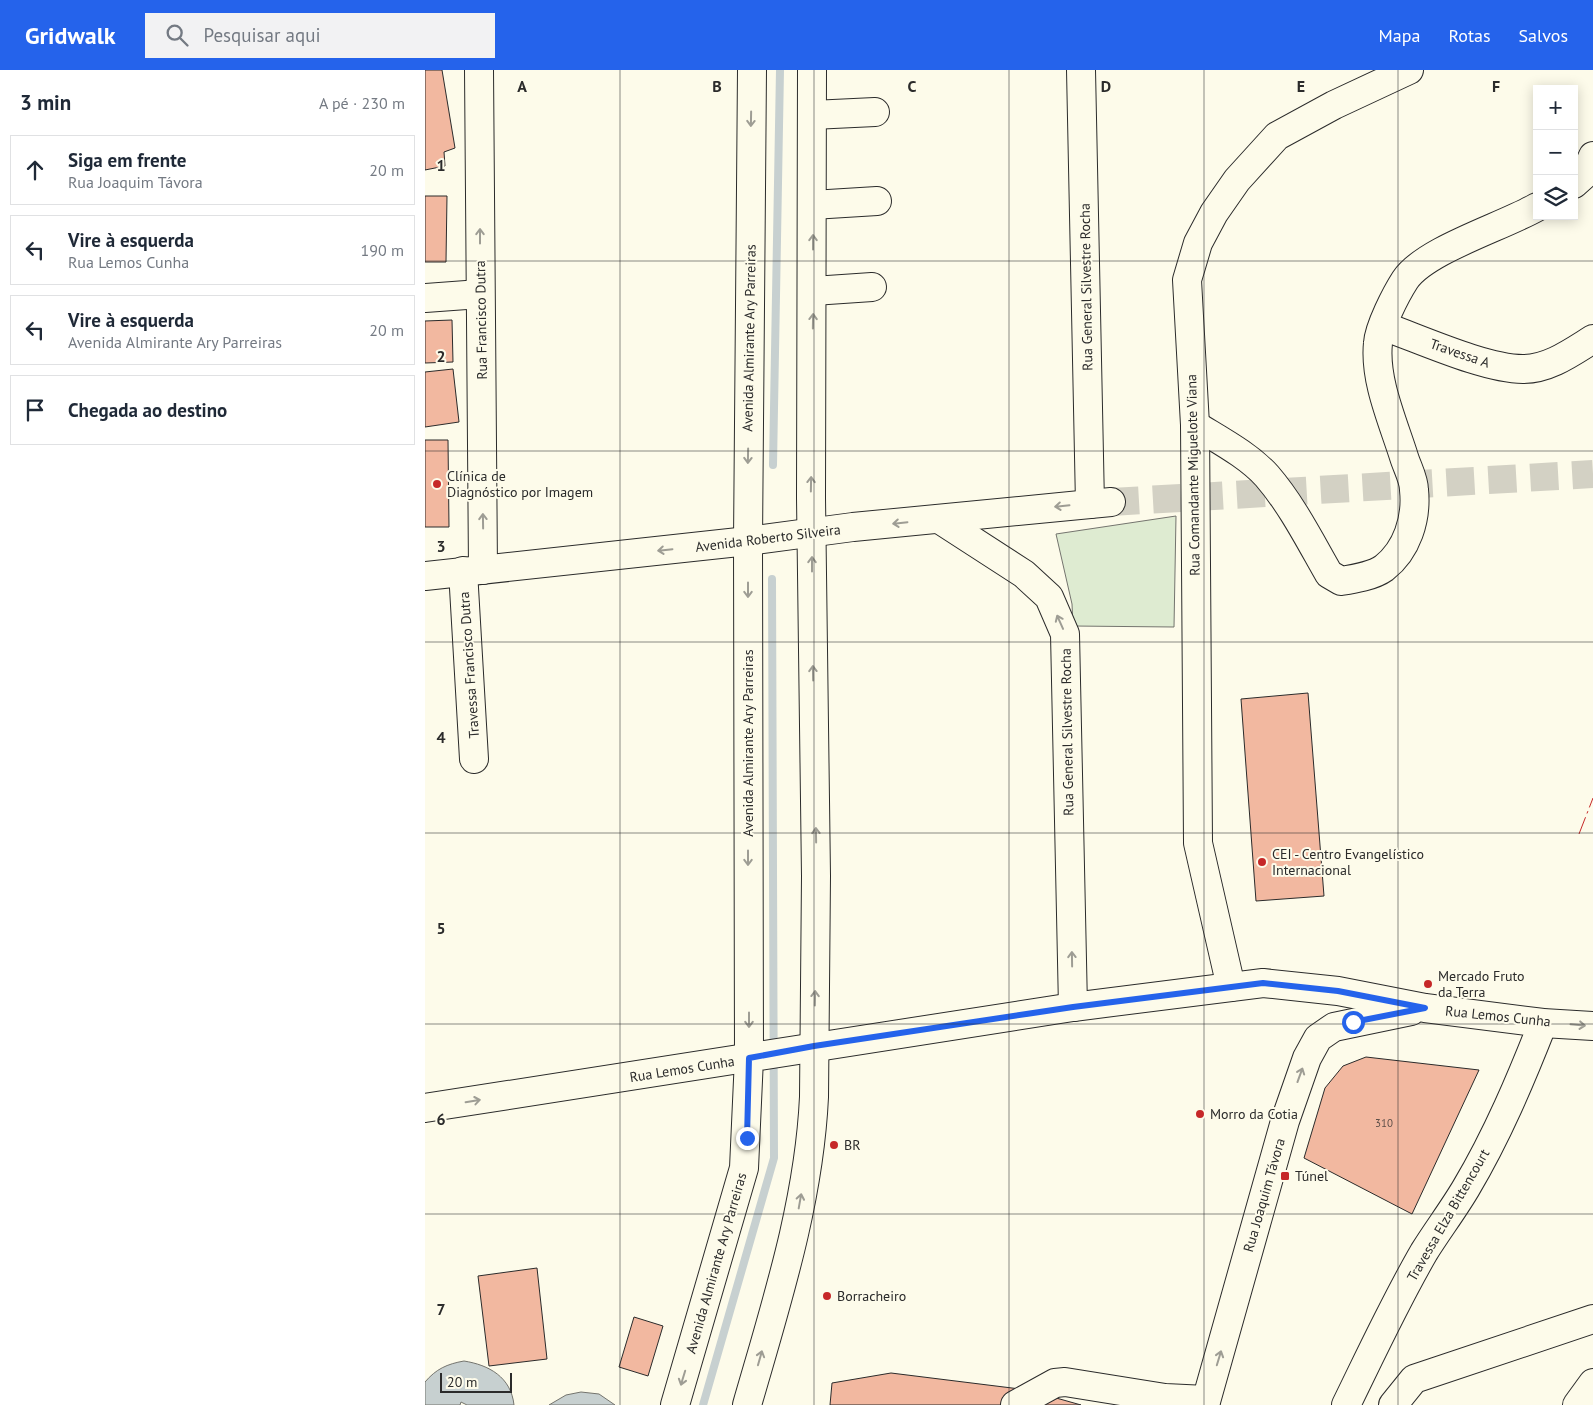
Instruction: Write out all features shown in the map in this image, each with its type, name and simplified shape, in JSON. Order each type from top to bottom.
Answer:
[{"type":"main road","name":"Rua Francisco Dutra","points":[[473,570],[480,294],[479,70]]},
{"type":"main road","name":"Avenida Almirante Ary Parreiras","points":[[747,1405],[795,1230],[812,1131],[781,1052],[748,541],[752,70]]},
{"type":"main road","name":"Avenida Almirante Ary Parreiras","points":[[675,1405],[742,1176],[747,1138],[781,1052],[816,876],[812,533],[812,70]]},
{"type":"main road","name":"Rua General Silvestre Rocha","points":[[1081,70],[1089,442],[1100,503]]},
{"type":"main road","name":"Rua Comandante Miguelote Viana","points":[[1231,987],[1198,843],[1195,425],[1187,280],[1198,243],[1214,213],[1237,180],[1277,136],[1334,105],[1409,70]]},
{"type":"main road","points":[[812,115],[875,112]]},
{"type":"main road","points":[[1578,180],[1585,174],[1593,156]]},
{"type":"main road","points":[[812,205],[877,201]]},
{"type":"main road","points":[[1195,425],[1237,452],[1266,475],[1288,505],[1329,574],[1341,581],[1383,569],[1403,549],[1413,521],[1414,489],[1382,387],[1378,343],[1383,326],[1405,280],[1416,267],[1431,256],[1514,220],[1533,209]]},
{"type":"main road","points":[[813,291],[872,287]]},
{"type":"main road","points":[[425,298],[480,294]]},
{"type":"main road","name":"Travessa A","points":[[1383,326],[1490,364],[1524,369],[1558,361],[1593,339]]},
{"type":"main road","name":"Avenida Roberto Silveira","points":[[425,576],[1100,503]]},
{"type":"main road","name":"Rua General Silvestre Rocha","points":[[939,519],[1025,574],[1049,597],[1065,634],[1073,1007]]},
{"type":"main road","name":"Travessa Francisco Dutra","points":[[473,570],[475,759]]},
{"type":"main road","name":"Rua Lemos Cunha","points":[[425,1108],[1073,1007],[1263,983],[1338,991],[1425,1008],[1543,1023],[1593,1026]]},
{"type":"main road","name":"Rua Joaquim Távora","points":[[1205,1403],[1285,1121],[1307,1058],[1318,1038],[1334,1027],[1425,1008]]},
{"type":"main road","name":"Travessa Elza Bittencourt","points":[[1346,1405],[1399,1299],[1425,1252],[1466,1188],[1487,1148],[1527,1064],[1543,1023]]},
{"type":"main road","points":[[1393,1405],[1414,1379],[1593,1319]]},
{"type":"main road","points":[[1015,1405],[1055,1383],[1065,1382],[1205,1403]]},
{"type":"main road","points":[[1577,1405],[1593,1383]]},
{"type":"green space","points":[[1176,516],[1174,627],[1073,626],[1072,604],[1056,534]]},
{"type":"shaded area","points":[[464,1361],[490,1369],[497,1374],[508,1387],[514,1405],[467,1405],[461,1402],[460,1405],[425,1405],[425,1382],[442,1368]]},
{"type":"shaded area","points":[[581,1392],[599,1394],[615,1405],[549,1405],[566,1395]]},
{"type":"building","points":[[425,70],[442,70],[455,148],[444,152],[445,166],[425,170]]},
{"type":"building","points":[[425,196],[447,196],[446,262],[425,262]]},
{"type":"building","points":[[452,320],[453,362],[425,363],[425,321]]},
{"type":"building","points":[[453,369],[459,422],[425,427],[425,372]]},
{"type":"building","name":"Clínica de Diagnóstico por Imagem","points":[[425,440],[448,440],[449,527],[425,527]]},
{"type":"building","points":[[1308,693],[1324,896],[1256,901],[1241,699]]},
{"type":"building","points":[[1366,1057],[1479,1070],[1412,1214],[1304,1158],[1325,1088],[1343,1066]]},
{"type":"building","points":[[537,1268],[547,1359],[489,1366],[478,1276]]},
{"type":"building","points":[[634,1317],[663,1326],[648,1376],[619,1367]]},
{"type":"building","points":[[891,1373],[1028,1390],[1081,1405],[830,1405],[832,1383]]},
{"type":"waterway","points":[[773,465],[780,70]]},
{"type":"waterway","points":[[703,1405],[774,1158],[772,579]]},
{"type":"tunnel","points":[[1111,502],[1593,474]]},
{"type":"power","points":[[1579,834],[1593,798]]},
{"type":"place","name":"Clínica de Diagnóstico por Imagem","points":[[437,484]]},
{"type":"place","name":"CEI - Centro Evangelístico Internacional","points":[[1262,862]]},
{"type":"place","name":"Mercado Fruto da Terra","points":[[1428,984]]},
{"type":"place","name":"Morro da Cotia","points":[[1200,1114]]},
{"type":"place","name":"BR","points":[[834,1145]]},
{"type":"place","name":"Túnel","points":[[1285,1176]]},
{"type":"place","name":"Borracheiro","points":[[827,1296]]},
{"type":"route","points":[[747,1138],[749,1058],[814,1046],[1073,1007],[1263,983],[1338,991],[1425,1008],[1353,1022]]}]
